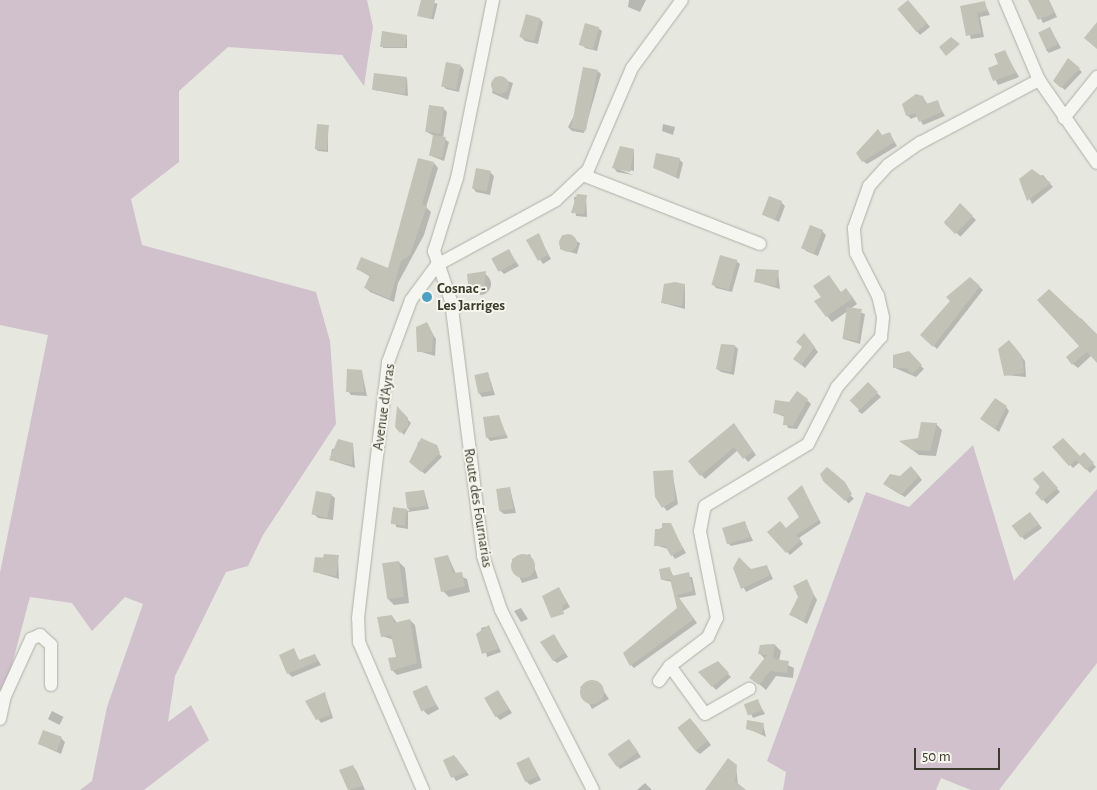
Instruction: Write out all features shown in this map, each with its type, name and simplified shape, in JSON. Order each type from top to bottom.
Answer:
[{"type":"street","points":[[493,0],[457,178],[434,251],[437,265],[556,200],[583,175],[632,68],[682,0]]},
{"type":"street","points":[[1006,0],[1039,80],[1097,163]]},
{"type":"street","points":[[1064,118],[1097,77]]},
{"type":"street","points":[[659,681],[670,666],[708,637],[717,618],[700,531],[705,506],[808,444],[837,387],[881,337],[878,296],[856,253],[854,228],[869,186],[888,165],[920,143],[1039,80]]},
{"type":"street","points":[[583,175],[760,244]]},
{"type":"street","name":"Avenue d'Ayras","points":[[423,790],[363,660],[358,618],[388,362],[411,300],[437,265]]},
{"type":"street","name":"Route des Fournarias","points":[[437,265],[451,301],[483,556],[501,610],[593,790]]},
{"type":"street","points":[[0,719],[5,696],[31,640],[40,635],[51,645],[51,685]]},
{"type":"street","points":[[670,666],[705,714],[749,689]]},
{"type":"shaded area","points":[[0,0],[367,0],[373,27],[364,86],[342,55],[228,47],[179,91],[179,162],[131,199],[142,245],[316,292],[330,341],[336,424],[263,535],[248,566],[226,572],[175,676],[168,722],[191,705],[209,740],[144,790],[80,790],[92,781],[107,707],[143,604],[125,597],[92,631],[72,603],[30,597],[0,710],[0,573],[48,335],[0,325]]},
{"type":"shaded area","points":[[973,445],[1014,581],[1097,489],[1097,663],[999,790],[971,790],[941,778],[936,790],[783,790],[786,772],[767,761],[866,492],[909,507]]},
{"type":"building","points":[[421,0],[435,0],[431,19],[417,16]]},
{"type":"building","points":[[908,0],[927,23],[917,32],[897,9]]},
{"type":"building","points":[[1028,0],[1048,0],[1054,13],[1038,20]]},
{"type":"building","points":[[985,1],[987,11],[977,13],[981,33],[966,36],[960,6]]},
{"type":"building","points":[[526,14],[540,18],[534,41],[519,37]]},
{"type":"building","points":[[1097,22],[1097,49],[1084,38]]},
{"type":"building","points":[[585,23],[599,27],[593,49],[579,45]]},
{"type":"building","points":[[1050,27],[1058,44],[1046,50],[1038,32]]},
{"type":"building","points":[[382,31],[407,35],[405,47],[380,47]]},
{"type":"building","points":[[951,37],[960,44],[946,56],[939,47]]},
{"type":"building","points":[[1005,50],[1016,73],[993,81],[988,68],[998,64],[994,54]]},
{"type":"building","points":[[1068,58],[1080,68],[1061,88],[1053,81]]},
{"type":"building","points":[[446,62],[461,65],[456,89],[441,87]]},
{"type":"building","points":[[583,67],[598,70],[586,131],[571,128]]},
{"type":"building","points":[[374,73],[407,77],[405,94],[372,90]]},
{"type":"building","points":[[496,76],[504,76],[509,81],[507,92],[496,94],[491,89],[491,81]]},
{"type":"building","points":[[916,94],[923,96],[926,104],[938,100],[942,112],[919,122],[915,113],[906,116],[902,104]]},
{"type":"building","points":[[429,105],[444,107],[440,134],[425,132]]},
{"type":"building","points":[[317,124],[329,125],[327,150],[315,149]]},
{"type":"building","points":[[878,129],[882,135],[890,132],[894,142],[862,162],[856,153]]},
{"type":"building","points":[[433,135],[446,137],[443,158],[430,156]]},
{"type":"building","points":[[620,146],[634,149],[630,172],[612,168]]},
{"type":"building","points":[[656,153],[680,158],[676,177],[653,168]]},
{"type":"building","points":[[418,158],[434,162],[422,204],[427,206],[410,255],[401,261],[390,299],[364,288],[370,275],[356,269],[361,257],[388,268]]},
{"type":"building","points":[[476,168],[491,171],[487,191],[472,189]]},
{"type":"building","points":[[1032,169],[1051,183],[1027,201],[1019,179]]},
{"type":"building","points":[[577,194],[587,195],[584,214],[571,213]]},
{"type":"building","points":[[769,196],[782,201],[775,220],[762,215]]},
{"type":"building","points":[[960,203],[973,216],[955,234],[944,223]]},
{"type":"building","points":[[810,225],[823,230],[814,253],[801,248]]},
{"type":"building","points":[[539,233],[548,255],[538,261],[526,240]]},
{"type":"building","points":[[568,234],[574,237],[577,243],[574,249],[568,252],[562,249],[559,243],[562,237]]},
{"type":"building","points":[[509,249],[516,262],[498,272],[491,258]]},
{"type":"building","points":[[720,255],[737,260],[729,290],[711,285]]},
{"type":"building","points":[[756,269],[779,270],[776,286],[754,282]]},
{"type":"building","points":[[486,271],[484,291],[469,293],[467,274]]},
{"type":"building","points":[[829,275],[841,292],[846,288],[853,298],[826,317],[814,301],[821,297],[813,286]]},
{"type":"building","points":[[970,277],[980,286],[933,347],[920,335],[950,301],[946,297]]},
{"type":"building","points":[[675,282],[685,284],[682,306],[661,303],[664,284]]},
{"type":"building","points":[[1049,289],[1097,334],[1097,363],[1087,352],[1072,365],[1066,357],[1079,346],[1037,300]]},
{"type":"building","points":[[847,307],[862,309],[857,341],[843,339]]},
{"type":"building","points":[[427,322],[433,334],[432,352],[417,352],[416,327]]},
{"type":"building","points":[[804,333],[815,347],[801,365],[793,359],[802,347],[796,342]]},
{"type":"building","points":[[1009,340],[1022,356],[1024,373],[1004,376],[998,349]]},
{"type":"building","points":[[721,344],[735,345],[731,372],[716,369]]},
{"type":"building","points":[[909,351],[922,365],[912,374],[906,368],[893,368],[893,355]]},
{"type":"building","points":[[347,369],[362,370],[364,392],[346,392]]},
{"type":"building","points":[[488,372],[492,391],[478,393],[474,375]]},
{"type":"building","points":[[868,382],[878,392],[860,410],[850,400]]},
{"type":"building","points":[[797,391],[808,399],[793,426],[783,425],[784,415],[773,413],[775,400],[789,402]]},
{"type":"building","points":[[995,398],[1007,406],[995,429],[980,419]]},
{"type":"building","points":[[397,406],[408,418],[408,427],[400,433],[395,427]]},
{"type":"building","points":[[499,415],[506,435],[486,438],[483,417]]},
{"type":"building","points":[[921,422],[937,423],[930,451],[912,450],[899,441],[918,438]]},
{"type":"building","points":[[734,423],[753,451],[743,459],[734,447],[700,476],[688,461]]},
{"type":"building","points":[[421,438],[437,445],[440,453],[421,472],[409,462]]},
{"type":"building","points":[[1063,438],[1080,456],[1084,452],[1094,463],[1086,470],[1076,460],[1069,466],[1052,447]]},
{"type":"building","points":[[338,439],[353,443],[352,465],[329,460]]},
{"type":"building","points":[[911,466],[919,476],[901,495],[883,484],[890,474],[900,476]]},
{"type":"building","points":[[827,467],[845,482],[852,494],[845,501],[823,481],[820,474]]},
{"type":"building","points":[[673,470],[675,500],[662,508],[655,497],[653,471]]},
{"type":"building","points":[[1043,471],[1058,488],[1042,501],[1035,493],[1040,487],[1033,479]]},
{"type":"building","points":[[802,485],[819,520],[796,535],[801,540],[786,553],[767,532],[780,521],[786,528],[799,517],[787,498]]},
{"type":"building","points":[[510,487],[513,509],[499,511],[496,489]]},
{"type":"building","points":[[424,490],[426,506],[407,508],[405,492]]},
{"type":"building","points":[[316,491],[332,494],[327,518],[311,515]]},
{"type":"building","points":[[393,507],[407,509],[404,526],[391,524]]},
{"type":"building","points":[[1030,512],[1039,524],[1021,538],[1012,526]]},
{"type":"building","points":[[745,521],[750,537],[727,544],[722,528]]},
{"type":"building","points":[[662,523],[671,523],[683,549],[671,556],[665,546],[654,546],[655,529],[662,529]]},
{"type":"building","points":[[324,554],[339,555],[336,576],[313,572],[315,557],[323,558]]},
{"type":"building","points":[[523,554],[528,555],[534,561],[534,571],[528,577],[523,578],[518,577],[512,571],[511,566],[512,561],[518,555]]},
{"type":"building","points":[[448,555],[453,573],[462,572],[465,586],[441,592],[434,558]]},
{"type":"building","points":[[739,557],[751,569],[767,565],[770,575],[741,589],[733,568]]},
{"type":"building","points":[[399,561],[404,597],[387,599],[382,563]]},
{"type":"building","points":[[670,567],[672,576],[689,572],[693,591],[677,595],[694,619],[630,666],[623,653],[677,608],[670,579],[661,580],[659,569]]},
{"type":"building","points":[[807,579],[814,595],[804,621],[789,615],[798,597],[793,586]]},
{"type":"building","points":[[559,587],[567,603],[562,606],[564,614],[551,618],[542,596]]},
{"type":"building","points":[[392,615],[394,623],[410,619],[417,663],[391,671],[388,658],[396,657],[391,635],[381,637],[377,617]]},
{"type":"building","points":[[489,625],[498,649],[482,654],[476,634]]},
{"type":"building","points":[[554,634],[565,653],[553,661],[540,642]]},
{"type":"building","points":[[775,644],[773,659],[789,661],[787,673],[770,671],[759,685],[749,678],[767,655],[758,654],[760,645]]},
{"type":"building","points":[[294,648],[299,660],[315,654],[318,661],[287,674],[279,655]]},
{"type":"building","points":[[718,661],[729,673],[712,687],[698,672]]},
{"type":"building","points":[[592,680],[597,681],[603,687],[603,697],[597,703],[592,704],[587,703],[581,697],[580,692],[581,687],[587,681]]},
{"type":"building","points":[[427,685],[436,705],[421,712],[412,692]]},
{"type":"building","points":[[498,690],[509,709],[495,717],[484,698]]},
{"type":"building","points":[[325,692],[330,715],[316,720],[305,701]]},
{"type":"building","points":[[758,699],[762,710],[748,715],[744,704]]},
{"type":"building","points":[[690,718],[708,741],[695,751],[677,728]]},
{"type":"building","points":[[747,720],[764,723],[762,734],[746,729]]},
{"type":"building","points":[[43,730],[62,737],[57,751],[38,744]]},
{"type":"building","points":[[629,739],[638,752],[617,767],[608,754]]},
{"type":"building","points":[[454,755],[467,772],[451,778],[443,760]]},
{"type":"building","points":[[529,757],[538,776],[525,782],[516,763]]},
{"type":"building","points":[[728,758],[737,765],[735,781],[746,790],[705,790]]},
{"type":"building","points":[[353,765],[362,786],[348,790],[339,770]]},
{"type":"place","name":"Cosnac - Les Jarriges","points":[[427,297]]}]
